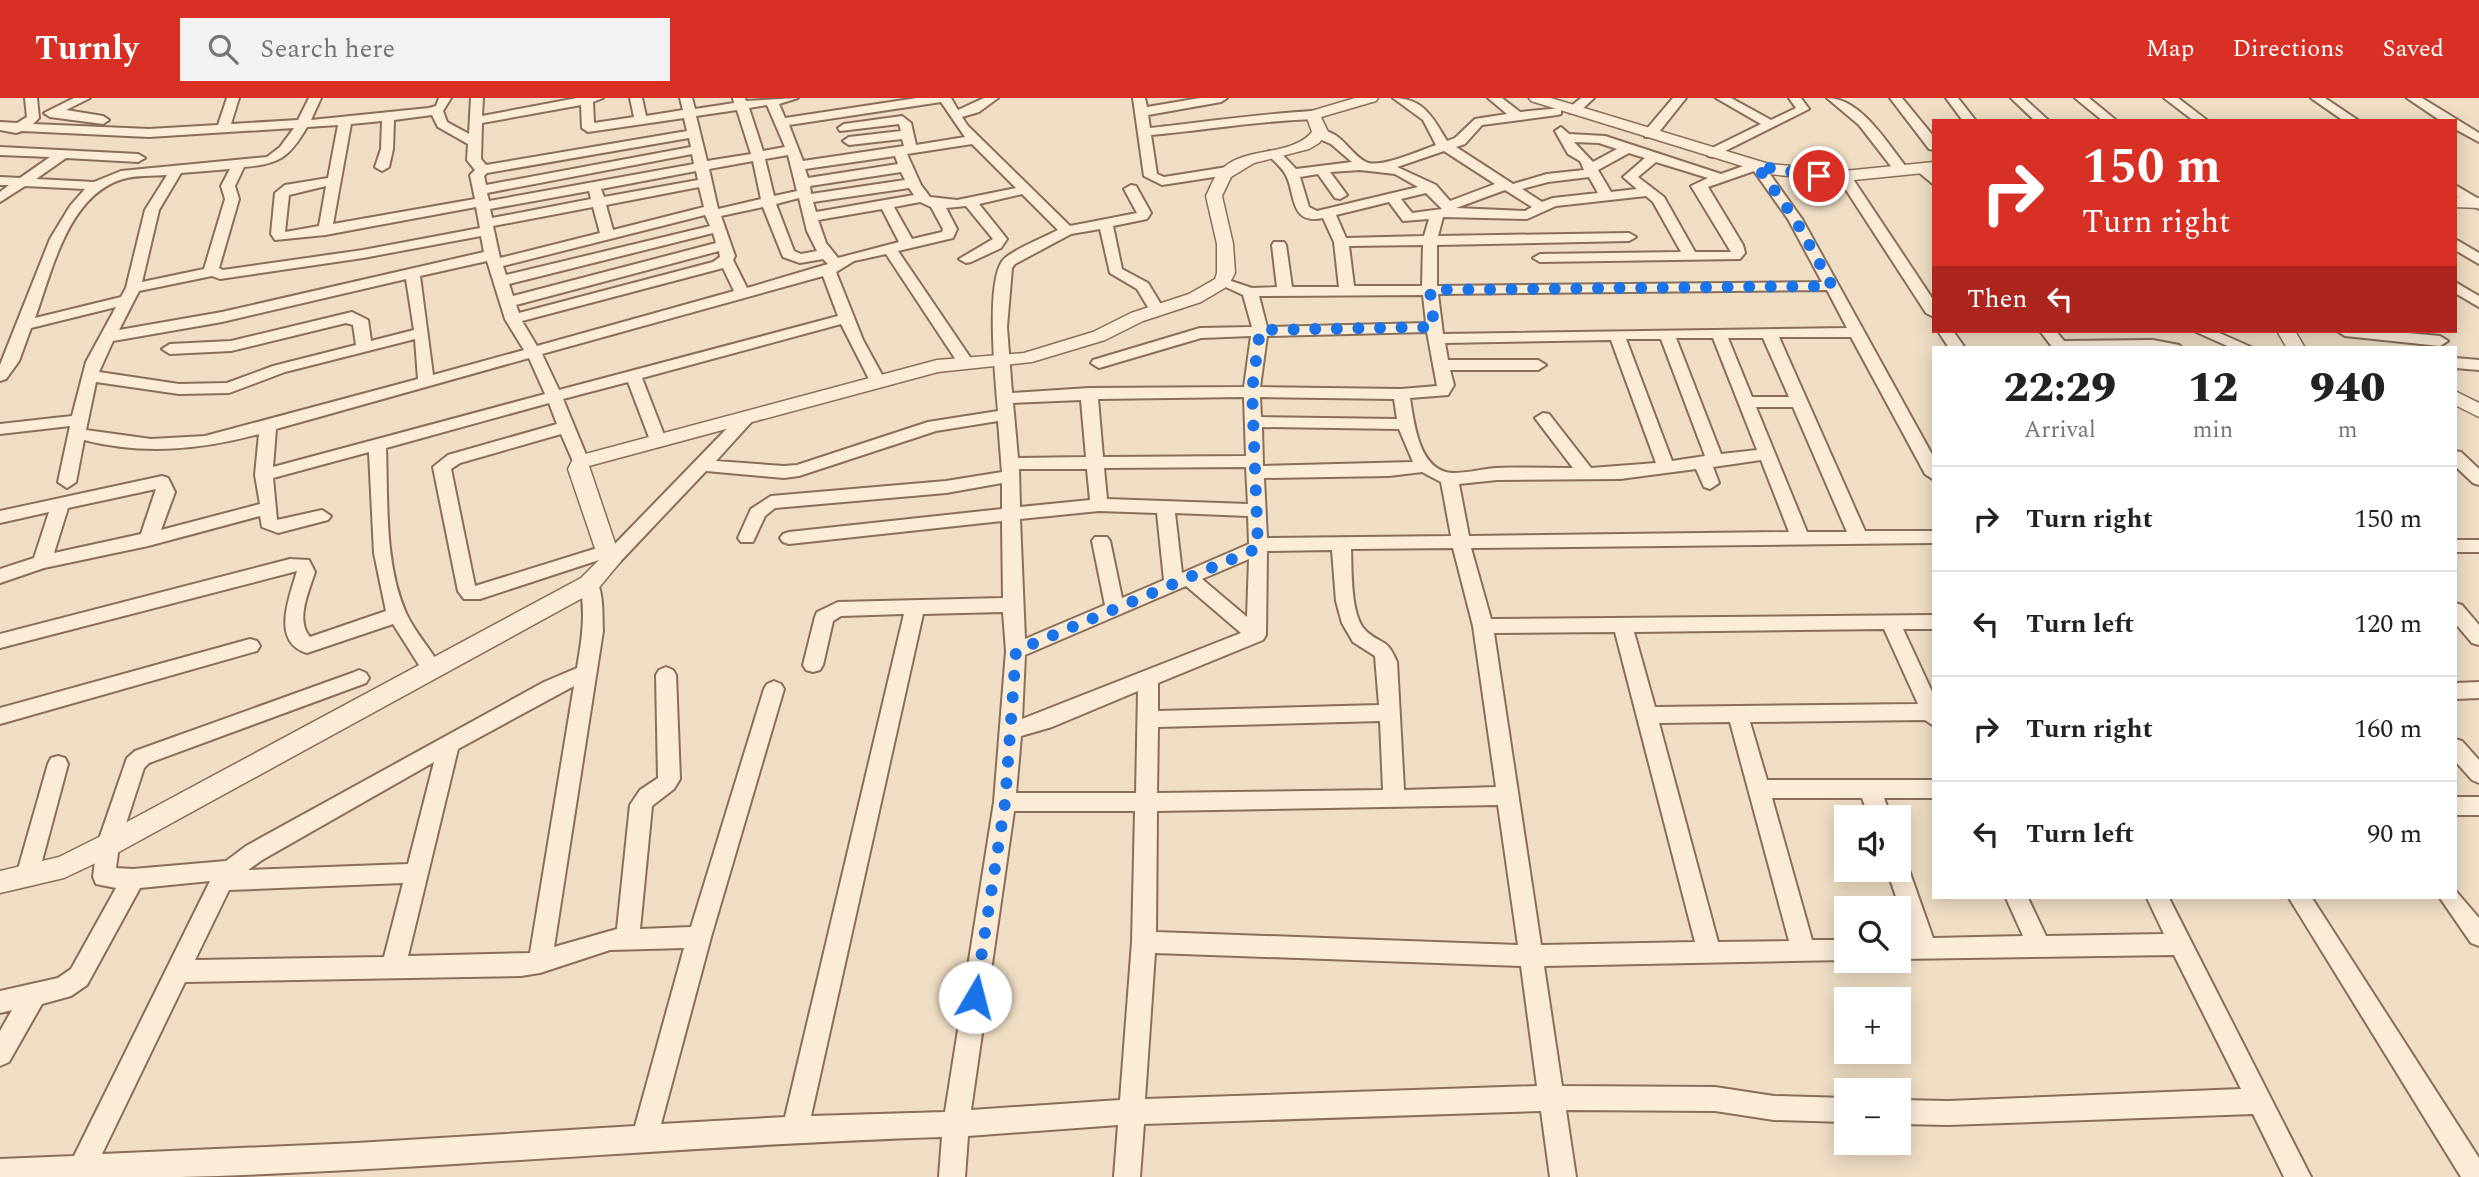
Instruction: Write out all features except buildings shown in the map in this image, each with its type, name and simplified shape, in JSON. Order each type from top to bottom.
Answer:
[{"type":"street","points":[[31,98],[33,118]]},
{"type":"street","points":[[0,139],[33,118],[84,98]]},
{"type":"street","points":[[0,376],[10,361],[25,325],[57,239],[75,209],[96,186],[121,175],[274,159],[304,123],[315,98]]},
{"type":"street","points":[[444,98],[437,111],[442,124],[474,142]]},
{"type":"street","points":[[477,98],[474,160],[483,170]]},
{"type":"street","points":[[508,115],[515,98]]},
{"type":"street","points":[[636,98],[641,120]]},
{"type":"street","points":[[474,121],[594,99],[588,128],[641,120],[688,105],[793,98]]},
{"type":"street","points":[[782,122],[943,98],[974,140],[1068,231]]},
{"type":"street","points":[[954,116],[975,109],[992,98]]},
{"type":"street","points":[[1139,98],[1151,176],[1155,179],[1172,180],[1227,172]]},
{"type":"street","points":[[1142,112],[1221,98]]},
{"type":"street","points":[[1146,132],[1309,121],[1346,101],[1371,98]]},
{"type":"street","points":[[1399,98],[1427,118],[1436,136],[1445,146],[1542,208]]},
{"type":"street","points":[[1494,98],[1517,116]]},
{"type":"street","points":[[1536,98],[1564,109],[1757,166],[1819,176],[1928,168]]},
{"type":"street","points":[[1383,167],[1463,139],[1471,126],[1479,122],[1564,109],[1588,98]]},
{"type":"street","points":[[1650,134],[1679,98]]},
{"type":"street","points":[[1722,98],[1770,124]]},
{"type":"street","points":[[1713,153],[1802,109],[1801,103],[1794,98]]},
{"type":"street","points":[[1833,98],[1863,122],[1902,171]]},
{"type":"street","points":[[1896,98],[1932,143]]},
{"type":"street","points":[[1952,98],[1968,119]]},
{"type":"street","points":[[2017,98],[2041,119]]},
{"type":"street","points":[[2081,98],[2108,119]]},
{"type":"street","points":[[2170,98],[2199,119]]},
{"type":"street","points":[[2317,98],[2350,119]]},
{"type":"street","points":[[2413,98],[2447,119]]},
{"type":"street","points":[[223,129],[233,99]]},
{"type":"street","points":[[740,101],[758,156],[768,201],[790,257],[829,262]]},
{"type":"street","points":[[771,101],[782,122],[798,166],[846,318],[878,382]]},
{"type":"street","points":[[1282,104],[1336,141],[1361,164]]},
{"type":"street","points":[[688,105],[712,211],[725,253],[743,294]]},
{"type":"street","points":[[1564,109],[1555,121],[1592,171],[1608,198]]},
{"type":"street","points":[[0,126],[149,133],[345,121],[437,111]]},
{"type":"street","points":[[54,112],[118,123]]},
{"type":"street","points":[[839,114],[856,157]]},
{"type":"street","points":[[382,167],[387,149],[388,117]]},
{"type":"street","points":[[844,128],[898,120],[905,122],[908,134],[905,150],[907,167],[922,198]]},
{"type":"street","points":[[325,231],[345,121]]},
{"type":"street","points":[[581,462],[937,366],[1025,358],[1099,336],[1195,298],[1222,282],[1226,273],[1225,244],[1214,195],[1227,172],[1239,163],[1309,142],[1309,121]]},
{"type":"street","points":[[2457,125],[2479,138]]},
{"type":"street","points":[[0,198],[92,132]]},
{"type":"street","points":[[609,556],[578,469],[581,462],[541,363],[513,319],[494,259],[477,176],[483,170],[695,133]]},
{"type":"street","points":[[849,141],[908,134]]},
{"type":"street","points":[[1565,138],[1590,137],[1717,177]]},
{"type":"street","points":[[798,166],[974,140]]},
{"type":"street","points":[[702,465],[784,472],[799,470],[934,426],[1005,407],[1089,393],[1252,390],[1401,394],[1442,391],[1446,385],[1435,333],[1430,290],[1431,241],[1435,217],[1509,187],[1592,171],[1628,148]]},
{"type":"street","points":[[334,181],[290,188],[282,192],[278,233],[280,237],[325,231],[481,199],[590,170],[699,149]]},
{"type":"street","points":[[481,199],[594,185],[792,150]]},
{"type":"street","points":[[0,151],[138,158]]},
{"type":"street","points":[[1274,153],[1292,174],[1295,191],[1305,210],[1313,215],[1431,188]]},
{"type":"street","points":[[1654,157],[1630,177],[1663,204],[1691,257]]},
{"type":"street","points":[[213,272],[211,269],[232,199],[228,186],[239,164]]},
{"type":"street","points":[[1292,174],[1361,164],[1383,167],[1415,177],[1431,188],[1448,211]]},
{"type":"street","points":[[1748,273],[1699,186],[1757,166]]},
{"type":"street","points":[[1757,166],[1795,219],[1932,470]]},
{"type":"street","points":[[108,337],[205,320],[439,267],[494,259],[768,201],[907,167]]},
{"type":"street","points":[[67,482],[90,376],[103,342],[130,294],[152,210],[176,170]]},
{"type":"street","points":[[590,170],[607,235]]},
{"type":"street","points":[[1322,170],[1340,195]]},
{"type":"street","points":[[1844,176],[1932,310]]},
{"type":"street","points":[[0,181],[96,186]]},
{"type":"street","points":[[25,325],[213,272],[220,275],[246,272],[438,240],[599,202],[706,182]]},
{"type":"street","points":[[805,192],[915,183]]},
{"type":"street","points":[[952,1177],[956,1124],[1005,803],[1016,651],[1012,605],[1010,470],[999,327],[1005,267],[1010,261],[1068,231],[1144,215],[1131,189]]},
{"type":"street","points":[[812,217],[922,198],[936,205],[1023,190]]},
{"type":"street","points":[[2457,190],[2478,204]]},
{"type":"street","points":[[1392,197],[1408,218],[1448,211],[1527,215],[1567,200],[1650,192]]},
{"type":"street","points":[[966,259],[996,245],[1000,239],[969,201]]},
{"type":"street","points":[[2457,202],[2478,204]]},
{"type":"street","points":[[887,204],[908,245]]},
{"type":"street","points":[[0,429],[79,426],[108,441],[148,446],[187,444],[268,426],[743,294],[829,262],[943,237],[951,232],[936,205]]},
{"type":"street","points":[[1328,212],[1341,242],[1348,290]]},
{"type":"street","points":[[1106,224],[1115,270],[1143,286],[1157,311]]},
{"type":"street","points":[[501,281],[718,228]]},
{"type":"street","points":[[1341,242],[1627,233],[1638,257]]},
{"type":"street","points":[[1532,237],[1544,273]]},
{"type":"street","points":[[438,240],[439,267]]},
{"type":"street","points":[[2457,244],[2479,260]]},
{"type":"street","points":[[1279,245],[1285,291]]},
{"type":"street","points":[[890,249],[966,363]]},
{"type":"street","points":[[509,302],[725,253]]},
{"type":"street","points":[[513,319],[718,265],[725,253]]},
{"type":"street","points":[[1222,282],[1250,292],[1430,290],[1638,257],[1725,257],[1748,273]]},
{"type":"street","points":[[412,273],[422,333],[421,351],[426,382]]},
{"type":"street","points":[[1544,273],[1748,273],[1832,286]]},
{"type":"street","points":[[2457,287],[2479,303]]},
{"type":"street","points":[[1250,292],[1260,330],[1252,390],[1258,548],[1256,635]]},
{"type":"street","points":[[170,349],[231,346],[352,317],[351,320],[360,320],[364,349]]},
{"type":"street","points":[[264,475],[846,318]]},
{"type":"street","points":[[201,347],[205,320]]},
{"type":"street","points":[[311,328],[317,361]]},
{"type":"street","points":[[1099,363],[1186,336],[1260,330],[1617,335],[1857,332]]},
{"type":"street","points":[[90,376],[179,389],[219,389],[235,386],[279,369],[422,333]]},
{"type":"street","points":[[1769,333],[1859,538]]},
{"type":"street","points":[[2207,333],[2240,346]]},
{"type":"street","points":[[2366,333],[2439,340]]},
{"type":"street","points":[[1667,334],[1709,462],[1710,483]]},
{"type":"street","points":[[1719,334],[1801,539]]},
{"type":"street","points":[[1617,335],[1666,467]]},
{"type":"street","points":[[2106,346],[2160,346]]},
{"type":"street","points":[[2457,363],[2479,365]]},
{"type":"street","points":[[1441,365],[1538,365]]},
{"type":"street","points":[[634,377],[658,440]]},
{"type":"street","points":[[1089,393],[1099,505]]},
{"type":"street","points":[[1401,394],[1416,457],[1430,471],[1450,479],[1497,474],[1588,475],[1767,454]]},
{"type":"street","points":[[2457,398],[2479,411]]},
{"type":"street","points":[[1746,402],[1800,402]]},
{"type":"street","points":[[0,882],[64,867],[108,845],[589,584],[609,556],[747,418]]},
{"type":"street","points":[[1542,418],[1588,475]]},
{"type":"street","points":[[1253,422],[1406,424]]},
{"type":"street","points":[[268,426],[264,475],[269,508],[268,523],[273,527],[322,516]]},
{"type":"street","points":[[565,427],[454,459],[442,467],[467,591],[471,594],[480,592],[609,556]]},
{"type":"street","points":[[377,444],[382,534],[391,599],[397,615],[431,668]]},
{"type":"street","points":[[2457,458],[2479,479]]},
{"type":"street","points":[[747,537],[757,513],[765,504],[813,496],[937,488],[1010,470],[1094,463],[1389,470],[1425,466]]},
{"type":"street","points":[[1450,479],[1461,543],[1483,626],[1563,1177]]},
{"type":"street","points":[[0,517],[162,482],[166,492],[148,540]]},
{"type":"street","points":[[854,530],[860,493]]},
{"type":"street","points":[[42,562],[61,503]]},
{"type":"street","points":[[789,538],[1012,512],[1099,505],[1256,510]]},
{"type":"street","points":[[1165,506],[1181,581],[1256,635]]},
{"type":"street","points":[[0,576],[42,562],[148,540],[269,508]]},
{"type":"street","points":[[1016,651],[1266,544],[1932,537]]},
{"type":"street","points":[[1101,541],[1115,609]]},
{"type":"street","points":[[1341,543],[1348,611],[1352,623],[1357,633],[1380,646],[1387,662],[1394,799]]},
{"type":"street","points":[[0,641],[289,565],[303,565],[306,572],[294,616],[296,634],[307,646],[397,615]]},
{"type":"street","points":[[540,962],[594,623],[589,584]]},
{"type":"street","points":[[813,665],[824,617],[830,612],[1012,605]]},
{"type":"street","points":[[795,1129],[915,607]]},
{"type":"street","points":[[2463,616],[2479,638]]},
{"type":"street","points":[[1645,715],[1932,715],[1890,622]]},
{"type":"street","points":[[1483,626],[1932,622]]},
{"type":"street","points":[[1623,625],[1709,953]]},
{"type":"street","points":[[1009,731],[1045,722],[1256,635]]},
{"type":"street","points":[[0,716],[250,646]]},
{"type":"street","points":[[82,1167],[177,971],[227,876],[254,853],[551,687],[586,673]]},
{"type":"street","points":[[628,937],[641,805],[646,795],[664,786],[669,779],[666,675]]},
{"type":"street","points":[[359,678],[136,761],[108,845],[104,877],[133,879],[415,873]]},
{"type":"street","points":[[1127,1177],[1144,942],[1149,681]]},
{"type":"street","points":[[645,1138],[699,937],[774,689]]},
{"type":"street","points":[[2457,691],[2479,690]]},
{"type":"street","points":[[1148,719],[1388,713]]},
{"type":"street","points":[[1738,714],[1803,951]]},
{"type":"street","points":[[393,968],[449,745]]},
{"type":"street","points":[[2457,749],[2479,774]]},
{"type":"street","points":[[27,876],[58,764]]},
{"type":"street","points":[[1760,789],[1932,789]]},
{"type":"street","points":[[1870,789],[1876,805]]},
{"type":"street","points":[[1005,803],[1506,796]]},
{"type":"street","points":[[2457,806],[2479,806]]},
{"type":"street","points":[[0,1002],[62,988],[79,977],[133,879]]},
{"type":"street","points":[[1902,882],[1925,948]]},
{"type":"street","points":[[2017,899],[2039,946]]},
{"type":"street","points":[[2159,899],[2298,1177]]},
{"type":"street","points":[[2301,899],[2476,1174]]},
{"type":"street","points":[[2452,899],[2478,934]]},
{"type":"street","points":[[177,971],[393,968],[540,962],[586,946],[628,937],[699,937]]},
{"type":"street","points":[[1144,942],[1529,956],[1834,950]]},
{"type":"street","points":[[1911,949],[2183,944]]},
{"type":"street","points":[[0,1054],[34,995]]},
{"type":"street","points":[[0,1172],[357,1156],[795,1129],[956,1124],[1133,1112],[1347,1107],[1551,1098],[1715,1100],[1774,1108],[1834,1110]]},
{"type":"street","points":[[1911,1112],[2261,1101]]},
{"type":"route","points":[[975,997],[1005,803],[1016,651],[1258,548],[1252,390],[1259,354],[1260,330],[1434,327],[1430,290],[1832,286],[1795,219],[1757,166],[1819,176]]}]
